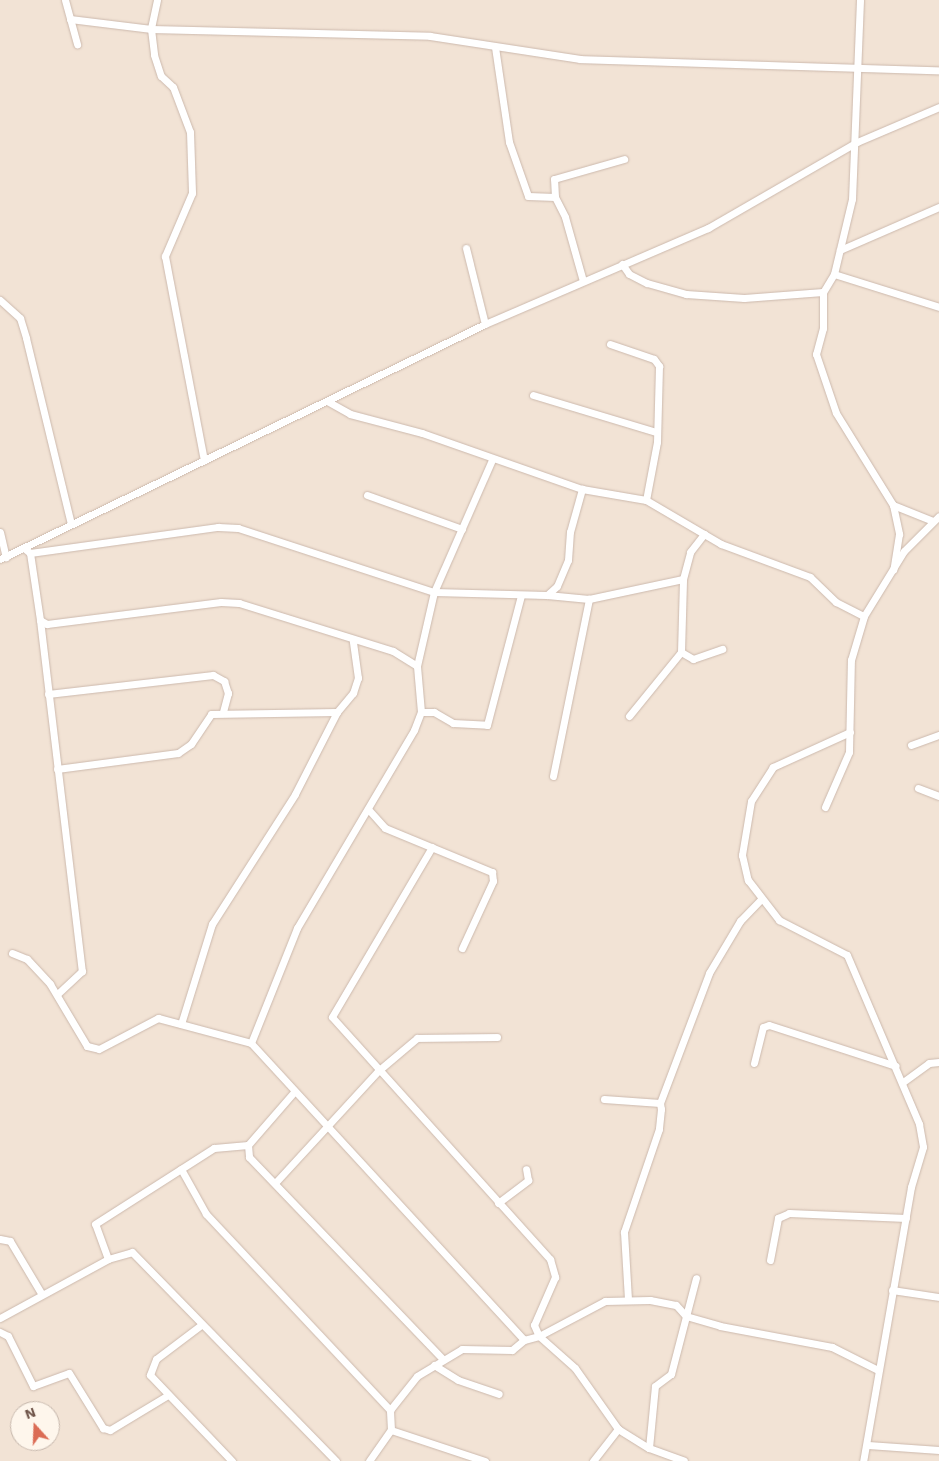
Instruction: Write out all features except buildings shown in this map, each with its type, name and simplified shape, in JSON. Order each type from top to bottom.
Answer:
[{"type":"street","points":[[65,0],[77,44]]},
{"type":"street","points":[[157,0],[151,29],[162,76],[173,87],[190,132],[192,193],[165,256],[204,460]]},
{"type":"street","points":[[860,0],[857,142],[850,218],[834,274],[823,292],[816,361],[845,430],[893,505],[899,534],[893,570]]},
{"type":"street","points":[[70,19],[151,29],[430,36],[580,58],[939,70]]},
{"type":"street","points":[[495,47],[509,142],[528,196],[555,197]]},
{"type":"street","points":[[0,532],[3,558],[485,324],[708,228],[857,142],[939,107]]},
{"type":"street","points":[[582,281],[565,217],[555,197],[554,179],[624,159]]},
{"type":"street","points":[[840,250],[939,208]]},
{"type":"street","points":[[466,248],[485,324]]},
{"type":"street","points":[[622,264],[641,280],[686,294],[744,298],[823,292]]},
{"type":"street","points":[[834,274],[939,307]]},
{"type":"street","points":[[0,300],[20,318],[71,524]]},
{"type":"street","points":[[610,344],[658,362],[656,432],[646,500]]},
{"type":"street","points":[[533,395],[656,432]]},
{"type":"street","points":[[327,401],[350,414],[422,433],[492,460],[582,489],[646,500],[742,554],[810,577],[836,602],[864,616]]},
{"type":"street","points":[[250,1043],[297,928],[368,809],[421,712],[417,666],[434,592],[492,460]]},
{"type":"street","points":[[547,595],[557,586],[568,560],[570,532],[582,489]]},
{"type":"street","points":[[367,494],[462,529]]},
{"type":"street","points":[[893,505],[933,522]]},
{"type":"street","points":[[825,807],[845,769],[850,732],[851,660],[864,616],[904,551],[939,516]]},
{"type":"street","points":[[30,553],[218,527],[238,528],[434,592],[547,595],[590,600],[683,579]]},
{"type":"street","points":[[630,716],[681,652],[683,579],[690,552],[704,534]]},
{"type":"street","points":[[24,548],[30,553],[40,620],[82,971],[57,994]]},
{"type":"street","points":[[421,712],[434,712],[454,723],[487,725],[521,595]]},
{"type":"street","points":[[553,776],[590,600]]},
{"type":"street","points":[[40,620],[47,624],[220,602],[321,628],[353,641],[393,651],[417,666]]},
{"type":"street","points":[[181,1024],[212,924],[295,794],[337,712],[356,685],[353,641]]},
{"type":"street","points":[[681,652],[693,659],[722,650]]},
{"type":"street","points":[[48,694],[213,675],[224,681],[228,693],[223,712]]},
{"type":"street","points":[[57,768],[178,753],[191,744],[205,717],[223,712],[337,712]]},
{"type":"street","points":[[850,732],[773,767],[760,781],[743,832],[742,855],[748,880],[760,900],[800,935],[838,947],[847,955],[903,1082],[923,1147],[906,1218],[892,1290],[878,1370],[868,1445],[863,1461]]},
{"type":"street","points":[[911,745],[939,734]]},
{"type":"street","points":[[918,788],[939,796]]},
{"type":"street","points":[[368,809],[385,828],[488,868],[493,876],[462,948]]},
{"type":"street","points":[[432,847],[332,1011],[334,1022],[555,1268],[534,1326],[539,1336],[575,1368],[618,1429],[649,1448],[684,1461]]},
{"type":"street","points":[[628,1300],[624,1232],[659,1129],[660,1103],[709,973],[740,921],[760,900]]},
{"type":"street","points":[[12,952],[27,959],[57,994],[81,1038],[93,1048],[120,1040],[158,1018],[250,1043],[524,1340]]},
{"type":"street","points":[[754,1063],[763,1027],[769,1025],[896,1066]]},
{"type":"street","points":[[275,1182],[378,1072],[417,1038],[498,1037]]},
{"type":"street","points":[[903,1082],[928,1063],[939,1062]]},
{"type":"street","points":[[294,1092],[248,1145],[249,1156],[443,1359]]},
{"type":"street","points":[[604,1099],[660,1103]]},
{"type":"street","points":[[108,1259],[95,1224],[222,1145],[248,1145]]},
{"type":"street","points":[[181,1169],[206,1214],[390,1410]]},
{"type":"street","points":[[498,1203],[528,1180],[526,1169]]},
{"type":"street","points":[[770,1260],[778,1218],[789,1213],[906,1218]]},
{"type":"street","points":[[0,1239],[10,1241],[41,1293]]},
{"type":"street","points":[[0,1318],[41,1293],[108,1259],[132,1252],[201,1325],[336,1461]]},
{"type":"street","points":[[649,1448],[655,1386],[671,1374],[696,1278]]},
{"type":"street","points":[[892,1290],[939,1297]]},
{"type":"street","points":[[369,1461],[391,1430],[390,1410],[402,1389],[434,1365],[443,1359],[477,1347],[512,1350],[524,1340],[539,1336],[605,1301],[628,1300],[676,1305],[686,1316],[832,1347],[878,1370]]},
{"type":"street","points":[[201,1325],[150,1367],[150,1375],[232,1461]]},
{"type":"street","points":[[0,1332],[8,1336],[33,1386],[69,1373],[103,1428],[110,1430],[168,1395]]},
{"type":"street","points":[[434,1365],[458,1380],[499,1394]]},
{"type":"street","points":[[593,1461],[618,1429]]},
{"type":"street","points":[[391,1430],[481,1460]]},
{"type":"street","points":[[868,1445],[937,1451],[936,1461]]},
{"type":"shaded area","points":[[0,0],[939,0],[939,1461],[0,1461]]}]
